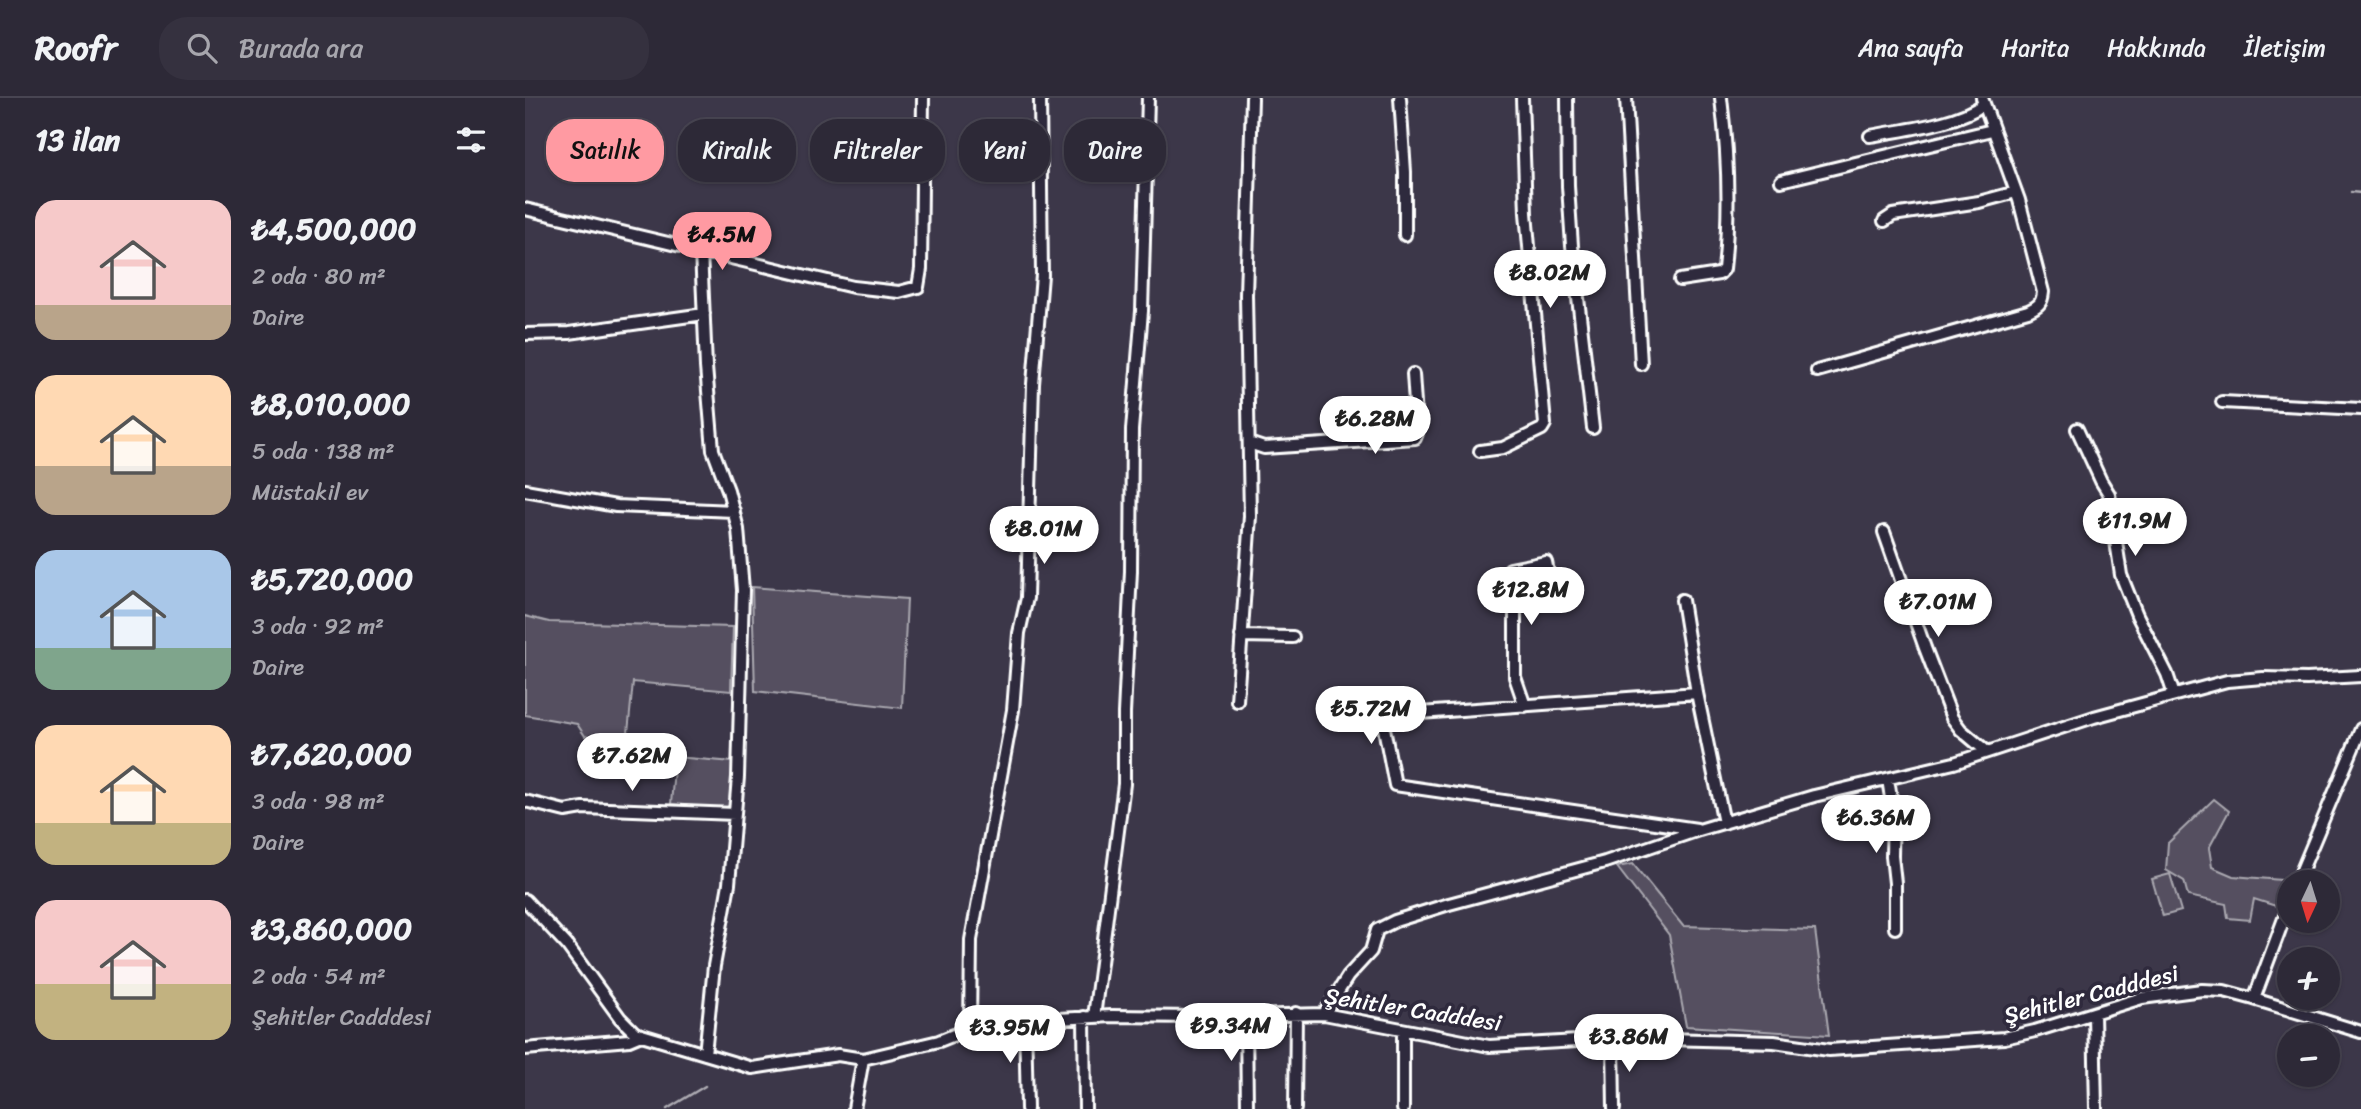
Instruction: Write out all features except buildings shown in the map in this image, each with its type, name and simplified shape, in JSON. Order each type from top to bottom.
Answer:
[{"type":"street","points":[[525,209],[853,287],[899,292],[918,287],[921,270],[923,98]]},
{"type":"street","points":[[969,1029],[971,940],[1013,710],[1019,634],[1027,598],[1033,384],[1042,275],[1040,98]]},
{"type":"street","points":[[1084,1109],[1089,1017],[1124,785],[1124,713],[1131,570],[1132,430],[1142,311],[1148,98]]},
{"type":"street","points":[[1237,701],[1250,516],[1247,295],[1252,98]]},
{"type":"street","points":[[1400,98],[1405,172],[1405,235]]},
{"type":"street","points":[[1480,451],[1503,449],[1542,429],[1545,424],[1526,213],[1522,98]]},
{"type":"street","points":[[1567,98],[1568,186],[1593,428]]},
{"type":"street","points":[[1626,98],[1641,364]]},
{"type":"street","points":[[1680,280],[1719,274],[1724,269],[1728,151],[1721,98]]},
{"type":"street","points":[[1817,371],[2037,307],[2042,301],[2016,192],[1983,101]]},
{"type":"street","points":[[1870,136],[1958,117],[1974,111],[1983,101]]},
{"type":"street","points":[[1781,181],[1992,130]]},
{"type":"street","points":[[1884,221],[1893,215],[1979,202],[2016,192]]},
{"type":"street","points":[[701,251],[713,450],[739,529],[743,590],[741,742],[729,884],[714,965],[705,1054]]},
{"type":"street","points":[[525,334],[569,333],[703,314]]},
{"type":"street","points":[[1249,443],[1264,448],[1415,438],[1417,433],[1413,374]]},
{"type":"street","points":[[2222,402],[2361,409]]},
{"type":"street","points":[[2077,429],[2109,494],[2122,575],[2137,615],[2167,674],[2174,695]]},
{"type":"street","points":[[525,490],[615,506],[734,511]]},
{"type":"street","points":[[1884,532],[1952,718],[1961,730],[1986,751]]},
{"type":"street","points":[[1525,706],[1515,677],[1515,595],[1510,569],[1546,562],[1554,600]]},
{"type":"street","points":[[1682,600],[1697,693],[1724,823]]},
{"type":"street","points":[[1241,636],[1293,637]]},
{"type":"street","points":[[1324,1014],[1348,976],[1371,951],[1377,930],[1395,921],[1605,862],[1699,830],[1814,796],[1954,763],[2094,717],[2227,681],[2361,676]]},
{"type":"street","points":[[1697,693],[1382,718],[1395,785],[1699,830]]},
{"type":"street","points":[[2302,870],[2361,729]]},
{"type":"street","points":[[1888,779],[1893,811],[1895,928]]},
{"type":"street","points":[[525,801],[565,811],[583,808],[735,814]]},
{"type":"street","points":[[525,900],[567,945],[620,1018],[635,1033],[641,1035]]},
{"type":"street","points":[[2254,999],[2279,933]]},
{"type":"street","name":"Şehitler Cadddesi","points":[[641,1035],[752,1068],[838,1055],[863,1059],[939,1041],[984,1023],[1089,1017],[1296,1013],[1324,1014],[1489,1046],[1613,1040],[1774,1042],[1829,1050],[2004,1038],[2142,998],[2194,990],[2224,991],[2361,1032]]},
{"type":"street","points":[[1295,1109],[1296,1013]]},
{"type":"street","points":[[2094,1013],[2096,1109]]},
{"type":"street","points":[[1246,1016],[1247,1109]]},
{"type":"street","points":[[1025,1020],[1027,1109]]},
{"type":"street","points":[[1403,1030],[1403,1109]]},
{"type":"street","points":[[525,1049],[629,1040],[641,1035]]},
{"type":"street","points":[[1613,1040],[1614,1109]]},
{"type":"street","points":[[854,1109],[863,1059]]},
{"type":"shaded area","points":[[752,587],[907,599],[902,708],[755,691]]},
{"type":"shaded area","points":[[525,616],[549,622],[733,627],[731,691],[633,682],[627,743],[585,736],[577,724],[525,715]]},
{"type":"shaded area","points":[[675,757],[733,762],[729,809],[671,804]]},
{"type":"shaded area","points":[[2214,799],[2229,811],[2209,848],[2212,867],[2233,876],[2277,880],[2277,906],[2254,899],[2250,920],[2228,918],[2226,904],[2188,896],[2184,881],[2166,870],[2168,843]]},
{"type":"shaded area","points":[[1633,864],[1683,926],[1815,930],[1829,1035],[1686,1026],[1669,935],[1617,867]]},
{"type":"shaded area","points":[[2170,874],[2181,911],[2163,916],[2152,879]]},
{"type":"waterway","points":[[2351,192],[2361,193]]},
{"type":"waterway","points":[[667,1109],[705,1086]]}]
